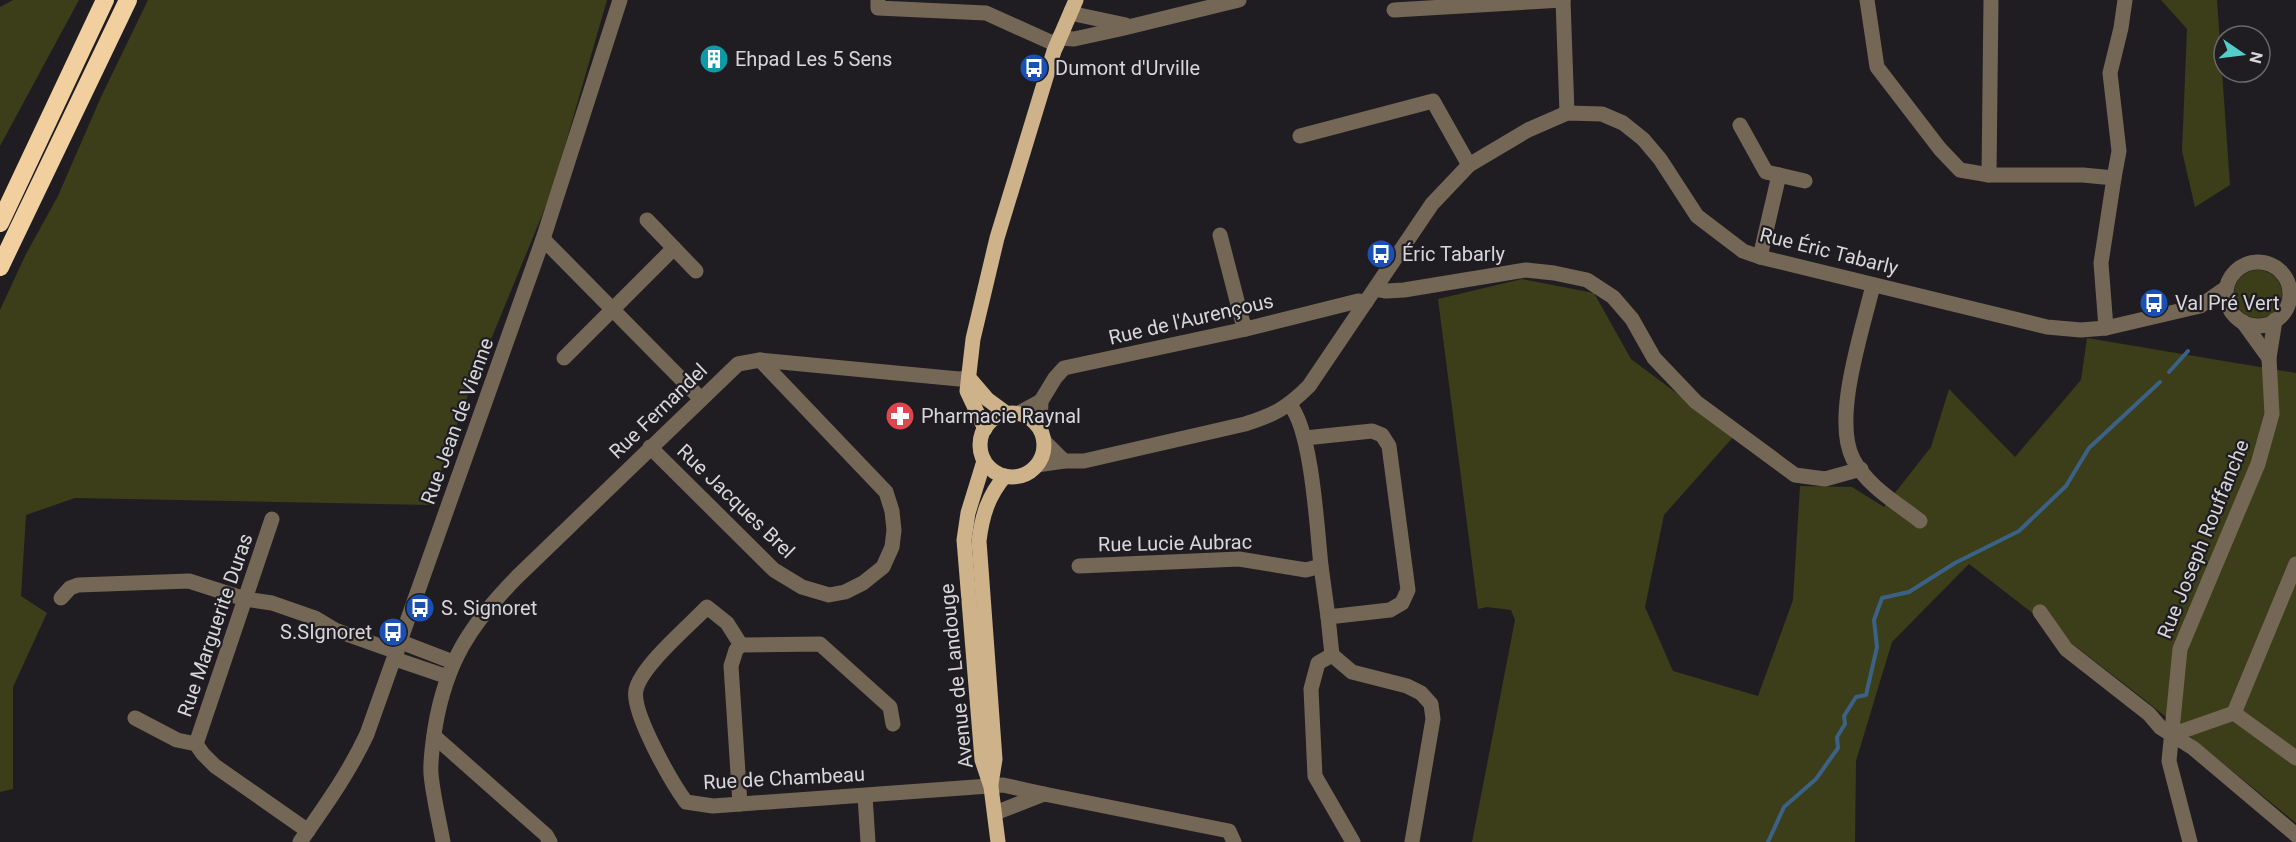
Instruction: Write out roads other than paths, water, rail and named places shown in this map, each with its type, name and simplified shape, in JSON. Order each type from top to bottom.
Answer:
[{"type":"highway","points":[[0,223],[105,0]]},
{"type":"highway","points":[[0,267],[128,0]]},
{"type":"main road","points":[[984,429],[967,391],[969,358],[997,238],[1058,42],[1073,6]]},
{"type":"main road","points":[[969,378],[987,399],[1034,421],[1042,434],[1042,458],[1037,465],[1023,475],[1005,476],[990,468],[984,461],[980,444],[984,429],[998,416],[1013,413]]},
{"type":"main road","name":"Avenue de Landouge","points":[[984,461],[968,513],[964,540],[982,760],[991,787]]},
{"type":"main road","name":"Avenue de Landouge","points":[[991,787],[995,759],[979,541],[982,516],[992,493],[1005,476]]},
{"type":"main road","points":[[991,787],[998,842]]},
{"type":"street","name":"Rue Jean de Vienne","points":[[304,836],[355,760],[398,651],[543,239],[620,0]]},
{"type":"street","points":[[878,0],[878,8],[986,13],[1058,42],[1239,0]]},
{"type":"street","points":[[1394,10],[1563,0],[1567,113]]},
{"type":"street","points":[[1867,0],[1876,67],[1960,170],[1989,175],[2082,175],[2114,178]]},
{"type":"street","points":[[1989,175],[1991,0]]},
{"type":"street","points":[[2106,328],[2101,263],[2119,151],[2110,73],[2125,0]]},
{"type":"street","points":[[1073,6],[1084,17],[1132,26]]},
{"type":"street","points":[[1300,136],[1433,101],[1469,165]]},
{"type":"street","name":"Rue Éric Tabarly","points":[[1037,465],[1084,461],[1245,424],[1269,417],[1290,405],[1309,386],[1432,204],[1469,165],[1528,130],[1567,113],[1602,114],[1623,123],[1643,139],[1660,159],[1697,216],[1743,251],[1760,257],[2047,327],[2081,330],[2106,328],[2200,306],[2226,288]]},
{"type":"street","points":[[1740,124],[1767,172],[1805,181]]},
{"type":"street","points":[[1760,257],[1779,175]]},
{"type":"street","points":[[647,220],[696,271]]},
{"type":"street","points":[[1220,235],[1246,329]]},
{"type":"street","points":[[543,239],[701,399]]},
{"type":"street","points":[[564,358],[674,248]]},
{"type":"street","points":[[2269,358],[2238,317],[2226,297],[2226,288],[2230,278],[2246,264],[2266,263],[2281,272],[2296,277]]},
{"type":"street","points":[[1375,289],[1404,290],[1526,270],[1587,280],[1613,297],[1632,319],[1654,358],[1696,402],[1795,475],[1825,478],[1861,469]]},
{"type":"street","points":[[2238,317],[2260,325],[2275,320],[2281,315],[2292,299],[2287,281],[2281,272]]},
{"type":"street","points":[[1873,285],[1846,404],[1846,430],[1853,459],[1874,486],[1920,521]]},
{"type":"street","name":"Rue de l'Aurençous","points":[[1013,413],[1041,401],[1064,368],[1246,329],[1358,301],[1366,302]]},
{"type":"street","name":"Rue Éric Tabarly","points":[[2200,306],[2238,317]]},
{"type":"street","name":"Rue Joseph Rouffanche","points":[[2190,842],[2169,761],[2181,649],[2258,464],[2272,414],[2269,358],[2275,320]]},
{"type":"street","name":"Rue Fernandel","points":[[443,842],[430,772],[434,736],[439,708],[451,670],[475,624],[492,602],[738,364],[760,360],[959,379],[969,378]]},
{"type":"street","name":"Rue Jacques Brel","points":[[650,447],[774,570],[802,587],[829,595],[845,592],[863,583],[883,567],[892,546],[892,511],[886,492],[760,360]]},
{"type":"street","points":[[1041,401],[1042,434],[1064,461]]},
{"type":"street","points":[[1290,405],[1296,412],[1305,438],[1332,655],[1352,672],[1407,687],[1421,693],[1431,704],[1433,719],[1412,842]]},
{"type":"street","points":[[1305,438],[1372,430],[1382,435],[1389,446],[1408,590],[1402,603],[1390,610],[1328,617]]},
{"type":"street","name":"Rue Marguerite Duras","points":[[196,744],[272,519]]},
{"type":"street","name":"Rue Lucie Aubrac","points":[[1079,566],[1239,559],[1306,570],[1321,566]]},
{"type":"street","points":[[2171,735],[2234,713],[2296,564]]},
{"type":"street","points":[[61,598],[70,588],[78,585],[189,581],[246,599],[272,603],[315,618],[335,630],[451,670]]},
{"type":"street","name":"Rue de Chambeau","points":[[741,645],[727,623],[707,607],[646,669],[635,691],[640,717],[672,783],[686,802],[713,806],[1002,785],[1228,831],[1234,842]]},
{"type":"street","points":[[2040,612],[2066,649],[2149,714],[2171,735],[2193,748],[2296,835]]},
{"type":"street","points":[[740,804],[731,666],[736,650],[741,645],[820,644],[890,707],[893,724]]},
{"type":"street","points":[[1332,655],[1318,663],[1311,689],[1315,776],[1353,842]]},
{"type":"street","points":[[2234,713],[2296,758]]},
{"type":"street","points":[[135,718],[177,740],[196,744],[202,754],[215,766],[304,836]]},
{"type":"street","points":[[434,736],[546,835],[550,842]]},
{"type":"street","points":[[995,813],[1044,794]]},
{"type":"street","points":[[864,796],[868,842]]},
{"type":"waterway","points":[[2169,372],[2188,351]]},
{"type":"waterway","points":[[1768,842],[1784,807],[1816,779],[1838,748],[1837,737],[1845,724],[1844,716],[1856,697],[1866,695],[1877,647],[1874,620],[1882,598],[1909,592],[1955,563],[2019,531],[2066,486],[2089,448],[2160,382]]},
{"type":"place","name":"Ehpad Les 5 Sens","points":[[714,59]]},
{"type":"place","name":"Dumont d'Urville","points":[[1034,68]]},
{"type":"place","name":"Éric Tabarly","points":[[1381,254]]},
{"type":"place","name":"Val Pré Vert","points":[[2154,303]]},
{"type":"place","name":"Pharmacie Raynal","points":[[900,416]]},
{"type":"place","name":"S. Signoret","points":[[420,608]]},
{"type":"place","name":"S.SIgnoret","points":[[393,632]]}]
